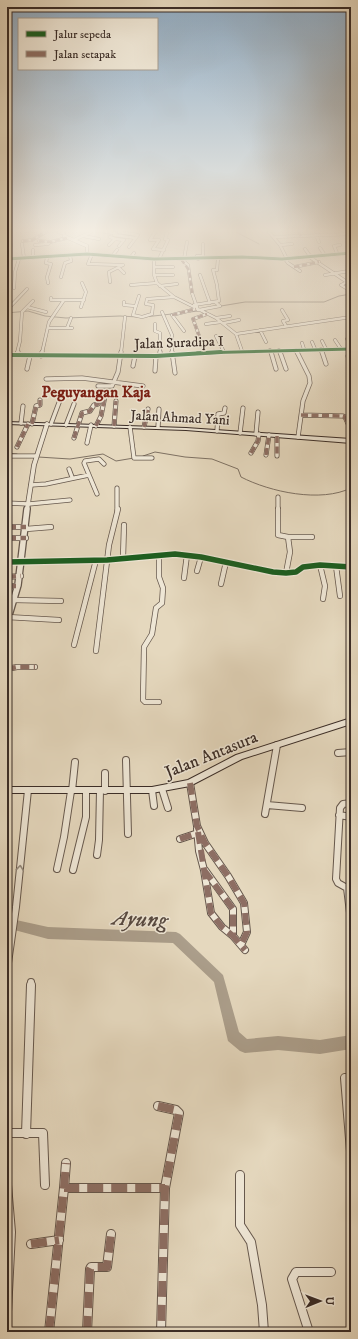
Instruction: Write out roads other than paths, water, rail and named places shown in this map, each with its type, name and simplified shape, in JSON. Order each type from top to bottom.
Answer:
[{"type":"main road","name":"Jalan Ahmad Yani","points":[[7,423],[158,427],[351,441]]},
{"type":"main road","name":"Jalan Antasura","points":[[7,790],[86,791],[162,789],[190,783],[240,757],[351,721]]},
{"type":"street","points":[[7,310],[22,294]]},
{"type":"street","points":[[81,307],[85,294]]},
{"type":"street","points":[[171,294],[223,322],[236,334],[242,351]]},
{"type":"street","points":[[193,294],[198,310]]},
{"type":"street","points":[[206,294],[210,303]]},
{"type":"street","points":[[191,306],[215,302],[219,300],[218,294]]},
{"type":"street","points":[[124,302],[124,305],[135,305],[146,304],[153,305],[152,314],[147,316],[133,316],[135,305],[139,296]]},
{"type":"street","points":[[146,304],[148,299],[174,297]]},
{"type":"street","points":[[51,298],[51,300],[84,300]]},
{"type":"street","points":[[41,356],[49,322],[64,300]]},
{"type":"street","points":[[17,355],[21,334],[22,312],[33,301]]},
{"type":"street","points":[[184,330],[172,315],[220,307],[215,302]]},
{"type":"street","points":[[27,307],[46,312]]},
{"type":"street","points":[[282,310],[288,320],[283,321],[286,326]]},
{"type":"street","points":[[162,312],[172,335],[172,355],[175,373]]},
{"type":"street","points":[[205,352],[199,337],[199,328],[193,318],[207,314]]},
{"type":"street","points":[[216,318],[230,316]]},
{"type":"street","points":[[322,316],[324,320]]},
{"type":"street","points":[[98,386],[112,386],[115,381],[125,317]]},
{"type":"street","points":[[307,317],[309,322]]},
{"type":"street","points":[[236,334],[351,317]]},
{"type":"street","points":[[67,328],[71,318]]},
{"type":"street","points":[[206,324],[239,320]]},
{"type":"street","points":[[155,324],[155,331],[160,333],[155,371]]},
{"type":"street","points":[[48,328],[72,328]]},
{"type":"street","points":[[254,328],[259,330],[266,342]]},
{"type":"street","points":[[216,336],[224,352]]},
{"type":"street","points":[[346,339],[351,347]]},
{"type":"street","points":[[335,340],[341,349]]},
{"type":"street","points":[[322,341],[326,349]]},
{"type":"street","points":[[312,342],[315,349]]},
{"type":"street","points":[[302,343],[304,349]]},
{"type":"street","name":"Jalan Suradipa I","points":[[7,355],[158,356],[205,352],[341,349],[351,347]]},
{"type":"street","points":[[321,349],[326,364]]},
{"type":"street","points":[[270,350],[276,369]]},
{"type":"street","points":[[279,350],[286,369]]},
{"type":"street","points":[[296,350],[309,376],[310,383],[303,402],[298,437]]},
{"type":"street","points":[[27,369],[30,356]]},
{"type":"street","points":[[132,366],[135,356]]},
{"type":"street","points":[[46,379],[82,378],[115,381],[142,386]]},
{"type":"street","points":[[74,438],[82,413],[90,412],[94,405],[98,404],[100,396]]},
{"type":"street","points":[[87,443],[94,426],[102,416],[102,403],[105,396]]},
{"type":"street","points":[[17,447],[30,424],[36,406],[40,405],[40,400]]},
{"type":"street","points":[[59,620],[8,619],[21,576],[31,486],[36,456],[60,400]]},
{"type":"street","points":[[114,426],[116,401]]},
{"type":"street","points":[[66,425],[74,404]]},
{"type":"street","points":[[21,423],[23,406]]},
{"type":"street","points":[[217,431],[218,414],[224,413],[225,408]]},
{"type":"street","points":[[240,433],[242,408]]},
{"type":"street","points":[[144,427],[148,409]]},
{"type":"street","points":[[158,427],[159,409]]},
{"type":"street","points":[[251,453],[258,440],[258,412]]},
{"type":"street","points":[[301,415],[343,416],[345,417],[351,430]]},
{"type":"street","points":[[130,427],[133,457],[152,458]]},
{"type":"street","points":[[266,455],[269,435]]},
{"type":"street","points":[[277,436],[277,456]]},
{"type":"street","points":[[7,456],[36,456]]},
{"type":"street","points":[[97,494],[84,463],[85,461],[99,459],[104,464]]},
{"type":"street","points":[[69,469],[72,477]]},
{"type":"street","points":[[31,486],[54,483],[72,477],[89,475]]},
{"type":"street","points":[[96,651],[111,533],[118,508],[117,488]]},
{"type":"street","points":[[278,497],[278,535],[288,537],[312,537]]},
{"type":"street","points":[[7,503],[29,504],[70,500]]},
{"type":"street","points":[[124,525],[124,558]]},
{"type":"street","points":[[7,527],[51,527]]},
{"type":"street","points":[[286,573],[290,552],[288,537]]},
{"type":"street","points":[[7,538],[26,538]]},
{"type":"street","points":[[7,562],[107,560],[187,555],[273,572],[286,573],[296,572],[304,568],[320,565],[351,567]]},
{"type":"street","points":[[184,578],[187,555]]},
{"type":"street","points":[[159,556],[159,572],[162,583],[162,604],[156,608],[152,634],[144,645],[143,700],[146,702],[159,702]]},
{"type":"street","points":[[197,571],[201,557]]},
{"type":"street","points":[[74,646],[96,560]]},
{"type":"street","points":[[221,584],[226,562]]},
{"type":"street","points":[[320,565],[325,586],[324,599]]},
{"type":"street","points":[[336,566],[340,596]]},
{"type":"street","points":[[7,577],[21,576]]},
{"type":"street","points":[[7,586],[18,586]]},
{"type":"street","points":[[14,600],[61,600]]},
{"type":"street","points":[[7,669],[18,667],[36,667]]},
{"type":"street","points":[[265,814],[277,745]]},
{"type":"street","points":[[338,753],[351,752]]},
{"type":"street","points":[[126,760],[128,834]]},
{"type":"street","points":[[57,869],[72,791],[75,762]]},
{"type":"street","points":[[97,856],[102,790],[105,773]]},
{"type":"street","points":[[190,783],[199,851],[204,870],[211,915],[243,947],[247,932],[244,903],[197,829]]},
{"type":"street","points":[[162,789],[168,808]]},
{"type":"street","points":[[7,970],[16,907],[28,790]]},
{"type":"street","points":[[152,790],[154,806]]},
{"type":"street","points":[[73,870],[86,817],[86,791]]},
{"type":"street","points":[[351,803],[341,805],[339,815],[336,879],[338,883],[347,888],[351,921]]},
{"type":"street","points":[[267,805],[302,808]]},
{"type":"street","points":[[339,815],[351,816]]},
{"type":"street","points":[[180,839],[197,829]]},
{"type":"street","points":[[204,870],[216,884],[233,909],[233,936]]},
{"type":"street","points":[[26,1134],[31,982]]},
{"type":"street","points":[[345,1078],[351,1152]]},
{"type":"street","points":[[158,1106],[176,1110],[179,1113],[165,1188],[161,1332]]},
{"type":"street","points":[[7,1133],[26,1134],[42,1132],[44,1135],[45,1186]]},
{"type":"street","points":[[49,1332],[66,1163]]},
{"type":"street","points":[[240,1175],[240,1224],[251,1242],[262,1305],[264,1332]]},
{"type":"street","points":[[7,1185],[10,1208],[11,1237],[7,1312]]},
{"type":"street","points":[[64,1188],[165,1188]]},
{"type":"street","points":[[87,1332],[90,1269],[108,1267],[111,1234]]},
{"type":"street","points":[[31,1244],[59,1240]]},
{"type":"street","points":[[309,1332],[292,1279],[293,1275],[296,1272],[331,1272]]},
{"type":"waterway","points":[[221,306],[245,302],[324,302],[339,296],[348,294]]},
{"type":"waterway","points":[[7,313],[28,311],[45,316],[66,318],[120,316],[138,317]]},
{"type":"waterway","points":[[190,312],[198,311]]},
{"type":"waterway","points":[[144,317],[172,314]]},
{"type":"waterway","points":[[143,456],[155,452],[185,457],[212,459],[238,469],[241,477],[266,487],[296,494],[325,495],[351,488]]},
{"type":"waterway","points":[[7,453],[17,454]]},
{"type":"waterway","points":[[38,457],[70,459],[103,454],[116,461],[134,458]]},
{"type":"waterway","name":"Ayung","points":[[7,923],[48,933],[176,938],[219,979],[233,1036],[245,1046],[278,1043],[320,1047],[351,1042]]},
{"type":"district","name":"Peguyangan Kaja","points":[[96,391]]}]
